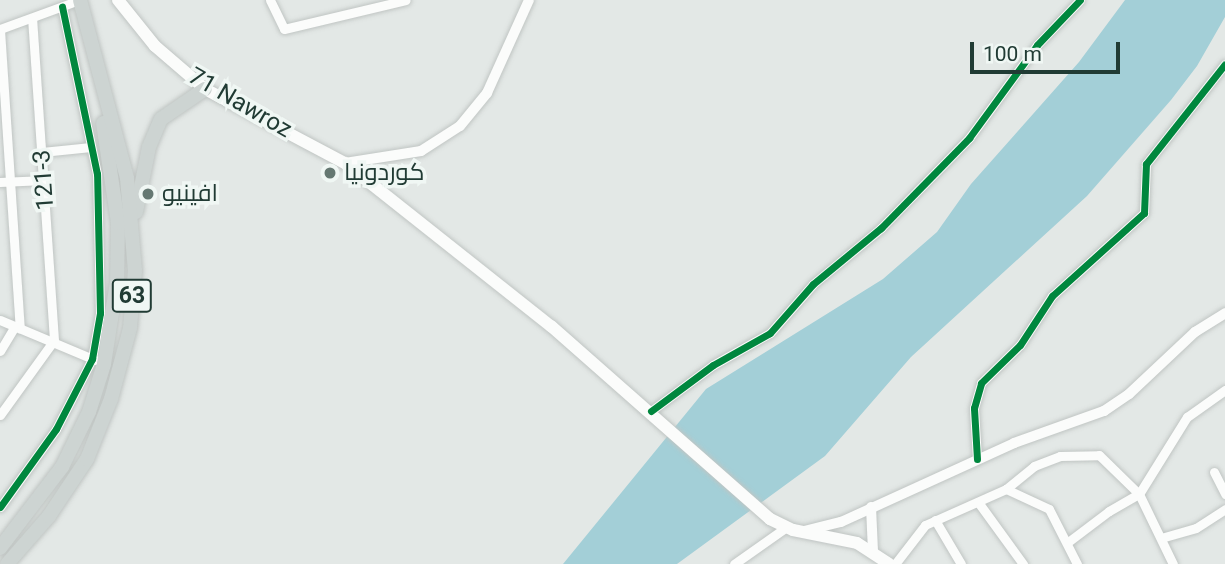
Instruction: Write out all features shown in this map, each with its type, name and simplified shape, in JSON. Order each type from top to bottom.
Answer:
[{"type":"main road","name":"71 Nawroz","points":[[118,0],[155,46],[205,89],[345,163],[653,413],[766,517],[785,528],[873,551]]},
{"type":"main road","name":"63","points":[[7,564],[49,516],[87,459],[111,399],[130,328],[133,228],[127,178],[71,2]]},
{"type":"main road","name":"63","points":[[0,548],[62,467],[89,412],[117,282],[118,223],[107,139],[71,2]]},
{"type":"main road","points":[[133,228],[149,147],[161,118],[205,89]]},
{"type":"main road","points":[[873,551],[888,564]]},
{"type":"street","points":[[270,0],[284,29],[406,0]]},
{"type":"street","points":[[345,163],[421,150],[460,126],[487,93],[529,0]]},
{"type":"street","points":[[653,413],[713,365],[770,333],[813,284],[881,228],[968,138],[1037,45],[1080,0]]},
{"type":"street","points":[[0,351],[18,327],[0,29],[71,2],[97,174],[100,313],[98,362],[56,429],[0,506]]},
{"type":"street","name":"121-3","points":[[32,19],[54,341]]},
{"type":"street","points":[[977,459],[974,408],[981,383],[1020,345],[1052,296],[1144,213],[1146,164],[1225,64]]},
{"type":"street","points":[[42,152],[92,147]]},
{"type":"street","points":[[0,182],[45,180]]},
{"type":"street","points":[[802,532],[871,507],[977,459],[1115,405],[1195,332],[1225,313]]},
{"type":"street","points":[[0,320],[98,362]]},
{"type":"street","points":[[0,415],[54,341]]},
{"type":"street","points":[[1068,542],[1109,510],[1139,494],[1187,417],[1225,390]]},
{"type":"street","points":[[895,564],[919,529],[1006,489],[1047,460],[1089,453],[1119,470],[1139,494],[1173,564]]},
{"type":"street","points":[[1214,472],[1225,494]]},
{"type":"street","points":[[1006,489],[1041,502],[1068,542],[1069,555],[1077,564]]},
{"type":"street","points":[[978,502],[1023,564]]},
{"type":"street","points":[[871,507],[873,551]]},
{"type":"street","points":[[1161,538],[1196,528],[1225,509]]},
{"type":"street","points":[[935,520],[961,564]]},
{"type":"street","points":[[734,564],[785,528]]},
{"type":"street","points":[[1061,564],[1069,555]]},
{"type":"water","points":[[1125,0],[1225,0],[1225,17],[1197,66],[1171,100],[1087,196],[911,357],[825,456],[677,564],[563,564],[706,389],[883,279],[937,232],[971,184],[1079,62]]},
{"type":"cycle path","points":[[651,411],[713,365],[770,333],[813,284],[881,228],[969,138],[1037,45],[1080,0]]},
{"type":"cycle path","points":[[0,507],[56,429],[92,359],[100,313],[97,174],[62,7]]},
{"type":"cycle path","points":[[977,459],[974,408],[981,383],[1020,345],[1052,296],[1144,213],[1146,164],[1225,64]]},
{"type":"place","name":"كوردونيا","points":[[330,173]]},
{"type":"place","name":"افينيو","points":[[148,194]]}]
